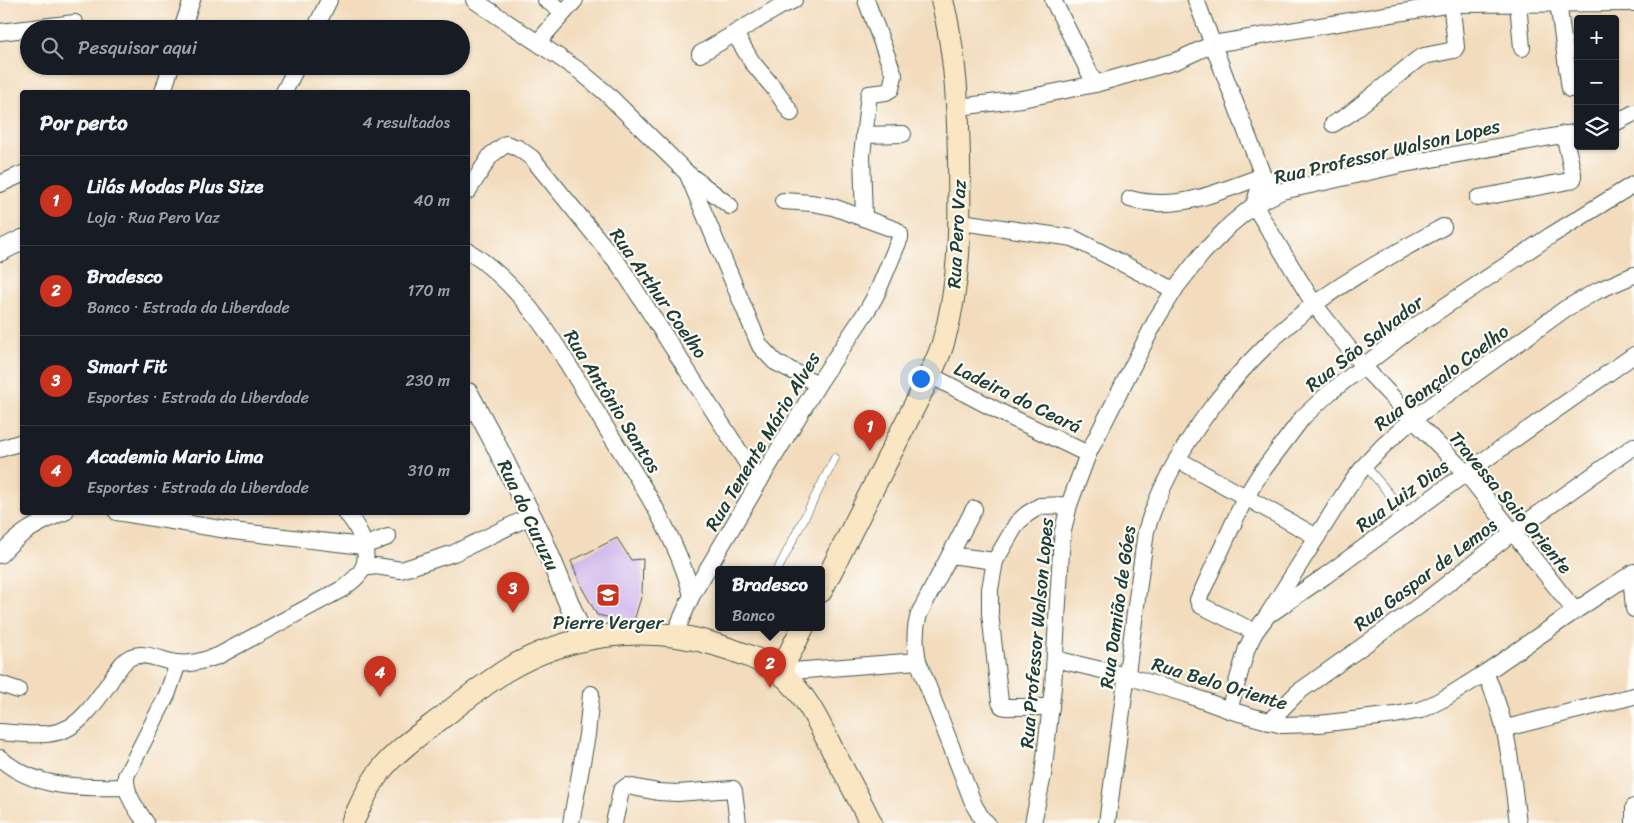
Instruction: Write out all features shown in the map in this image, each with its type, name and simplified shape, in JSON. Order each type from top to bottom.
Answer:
[{"type":"main road","name":"Rua Pero Vaz","points":[[825,583],[930,375],[942,345],[951,310],[958,271],[961,222],[959,107],[949,25],[942,0]]},
{"type":"main road","points":[[780,672],[799,631]]},
{"type":"main road","points":[[352,823],[369,788],[380,772],[407,744],[486,684],[507,671],[554,648],[616,634],[639,633],[674,635],[698,639],[762,662],[780,672],[792,685],[814,716],[871,823]]},
{"type":"street","points":[[185,20],[192,0]]},
{"type":"street","points":[[320,20],[330,0]]},
{"type":"street","points":[[474,0],[581,72],[687,173],[730,206]]},
{"type":"street","points":[[546,0],[564,12]]},
{"type":"street","points":[[538,42],[576,0]]},
{"type":"street","points":[[700,54],[794,0]]},
{"type":"street","points":[[783,201],[833,207],[864,218],[862,155],[869,94],[886,92],[891,89],[894,75],[866,0]]},
{"type":"street","points":[[1054,0],[1095,84]]},
{"type":"street","points":[[1196,0],[1263,176],[1282,191]]},
{"type":"street","points":[[959,107],[1022,100],[1095,84],[1176,61],[1213,44],[1381,7],[1451,2],[1634,3]]},
{"type":"street","points":[[1333,124],[1348,115],[1418,59],[1424,56],[1452,51],[1456,48],[1451,2]]},
{"type":"street","points":[[1558,2],[1570,88]]},
{"type":"street","points":[[1518,3],[1522,48]]},
{"type":"street","points":[[0,32],[20,30]]},
{"type":"street","points":[[735,34],[752,62],[792,113]]},
{"type":"street","points":[[164,90],[168,75]]},
{"type":"street","points":[[285,90],[292,75]]},
{"type":"street","points":[[1619,121],[1634,113]]},
{"type":"street","points":[[1478,198],[1573,179],[1571,133]]},
{"type":"street","name":"Rua Professor Walson Lopes","points":[[1033,823],[1043,775],[1051,707],[1062,531],[1069,504],[1088,454],[1157,318],[1174,290],[1202,254],[1230,225],[1254,205],[1282,191],[1399,165],[1571,133]]},
{"type":"street","points":[[864,135],[903,134]]},
{"type":"street","name":"Rua Arthur Coelho","points":[[470,188],[491,155],[499,147],[506,144],[518,148],[532,158],[620,266],[759,482]]},
{"type":"street","points":[[687,173],[760,346],[775,362],[818,384]]},
{"type":"street","points":[[0,184],[20,175]]},
{"type":"street","points":[[1130,199],[1160,205],[1195,200],[1263,176]]},
{"type":"street","points":[[1254,205],[1263,176]]},
{"type":"street","name":"Rua São Salvador","points":[[1254,632],[1200,605],[1198,600],[1245,498],[1260,474],[1303,417],[1362,365],[1411,329],[1498,269],[1634,184]]},
{"type":"street","name":"Travessa Saio Oriente","points":[[1254,205],[1314,304],[1362,365],[1466,473],[1575,611]]},
{"type":"street","name":"Rua Tenente Mário Alves","points":[[674,635],[692,595],[818,384],[868,309],[887,270],[900,234],[896,230],[864,218]]},
{"type":"street","points":[[961,222],[1073,238],[1174,290]]},
{"type":"street","name":"Rua Damião de Góes","points":[[1107,823],[1146,531],[1156,500],[1177,459],[1219,399],[1244,369],[1275,338],[1314,304],[1374,264],[1442,227]]},
{"type":"street","points":[[0,251],[20,241]]},
{"type":"street","name":"Rua Antônio Santos","points":[[470,252],[498,272],[520,295],[552,339],[633,469],[668,532],[686,572],[692,595]]},
{"type":"street","name":"Rua Gonçalo Coelho","points":[[1228,710],[1241,665],[1254,632],[1267,616],[1349,486],[1365,465],[1413,419],[1565,309],[1596,291],[1634,275]]},
{"type":"street","name":"Rua Luiz Dias","points":[[1267,616],[1634,355]]},
{"type":"street","name":"Ladeira do Ceará","points":[[930,375],[1008,416],[1088,454]]},
{"type":"street","name":"Rua do Curuzu","points":[[470,397],[546,546],[584,640]]},
{"type":"street","points":[[0,450],[20,443]]},
{"type":"street","name":"Rua Gaspar de Lemos","points":[[1269,722],[1297,693],[1419,606],[1513,532],[1634,446]]},
{"type":"street","points":[[1177,459],[1317,536]]},
{"type":"street","points":[[1051,707],[1002,706],[990,613],[990,589],[995,561],[1017,524],[1027,514],[1040,506],[1069,504]]},
{"type":"street","points":[[974,509],[919,614],[914,630],[918,661],[974,805],[982,819],[987,823]]},
{"type":"street","points":[[0,555],[10,543],[25,531],[57,515]]},
{"type":"street","points":[[135,515],[233,531],[363,546],[388,537]]},
{"type":"street","points":[[347,515],[352,519],[370,567]]},
{"type":"street","points":[[0,732],[35,736],[53,734],[70,728],[84,717],[118,669],[133,656],[142,655],[178,663],[196,662],[218,656],[342,589],[370,567],[401,570],[454,553],[531,516]]},
{"type":"street","points":[[950,555],[995,561]]},
{"type":"street","points":[[1303,559],[1325,576]]},
{"type":"street","points":[[1632,573],[1634,610]]},
{"type":"street","name":"Rua Belo Oriente","points":[[1055,659],[1127,676],[1269,722],[1295,725],[1319,724],[1395,715],[1421,710],[1447,697],[1632,573]]},
{"type":"street","points":[[780,672],[918,661]]},
{"type":"street","points":[[146,823],[129,797],[126,787],[126,776],[167,695],[178,663]]},
{"type":"street","points":[[1485,673],[1496,696],[1506,728],[1518,823]]},
{"type":"street","points":[[0,684],[18,690]]},
{"type":"street","points":[[571,823],[587,735],[591,694]]},
{"type":"street","points":[[1506,728],[1634,696]]},
{"type":"street","points":[[0,758],[10,768],[31,777],[57,784],[85,788],[126,787]]},
{"type":"street","points":[[614,823],[621,790],[627,786],[658,792],[677,793],[730,788],[734,791],[738,823]]},
{"type":"street","points":[[1634,807],[1634,823]]},
{"type":"lane","points":[[780,566],[836,458]]},
{"type":"lane","points":[[1365,465],[1407,515]]},
{"type":"building","points":[[617,538],[631,560],[643,559],[642,594],[634,621],[597,615],[582,588],[571,561]]},
{"type":"place","name":"Lilás Modas Plus Size","points":[[870,451]]},
{"type":"place","name":"Pierre Verger","points":[[608,595]]},
{"type":"place","name":"Smart Fit","points":[[513,613]]},
{"type":"place","name":"Bradesco","points":[[770,688]]},
{"type":"place","name":"Academia Mario Lima","points":[[380,697]]}]
